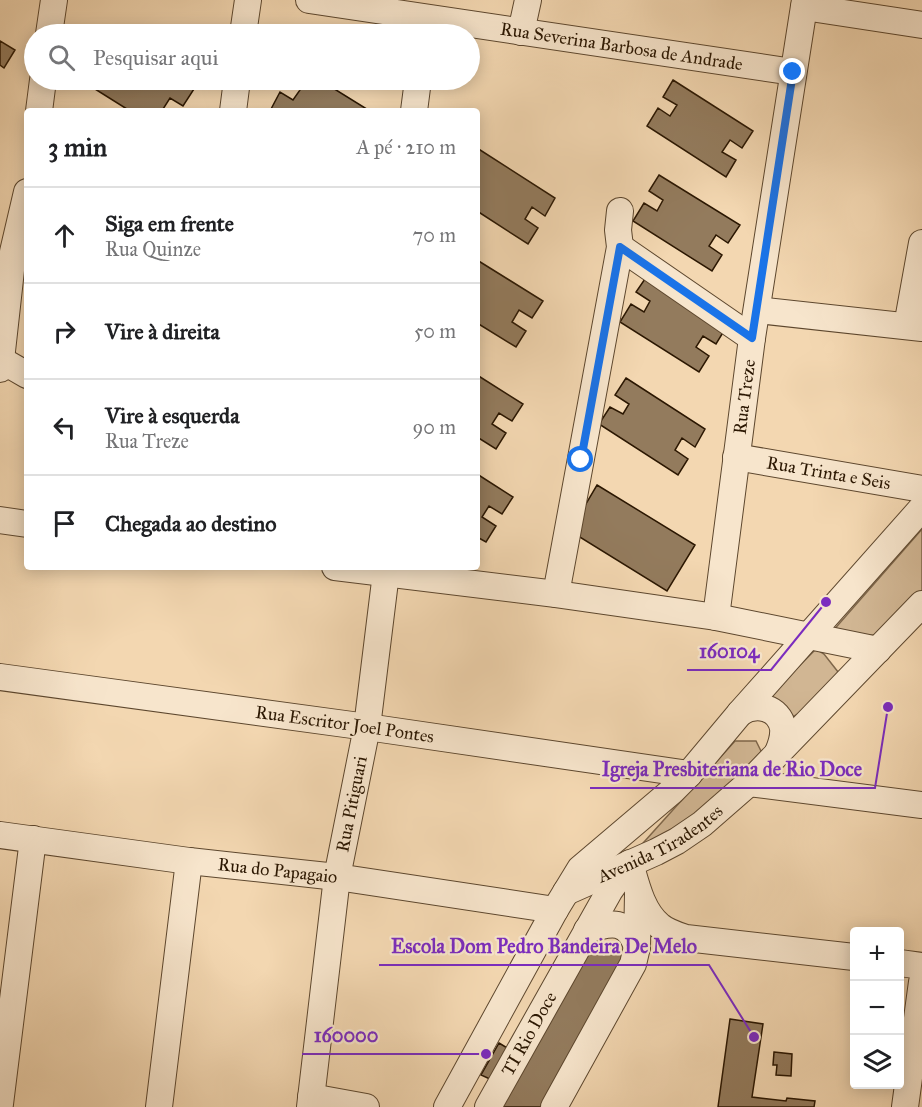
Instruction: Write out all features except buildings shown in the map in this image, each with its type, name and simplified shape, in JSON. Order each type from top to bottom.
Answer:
[{"type":"street","points":[[50,24],[54,0]]},
{"type":"street","points":[[244,24],[248,0]]},
{"type":"street","name":"Rua Severina Barbosa de Andrade","points":[[309,0],[416,24]]},
{"type":"street","points":[[521,32],[528,0]]},
{"type":"street","points":[[804,4],[922,25]]},
{"type":"street","name":"Rua Treze","points":[[716,617],[752,338],[804,4]]},
{"type":"street","name":"Rua Severina Barbosa de Andrade","points":[[480,29],[521,32],[793,72]]},
{"type":"street","points":[[39,108],[42,90]]},
{"type":"street","points":[[233,108],[236,90]]},
{"type":"street","points":[[414,108],[417,90]]},
{"type":"street","points":[[556,594],[620,247],[618,230],[620,211]]},
{"type":"street","points":[[24,220],[20,257],[1,364],[24,374]]},
{"type":"street","points":[[757,310],[915,327],[922,243]]},
{"type":"street","points":[[620,247],[752,338]]},
{"type":"street","name":"Rua Trinta e Seis","points":[[736,457],[922,489]]},
{"type":"street","name":"Avenida Tiradentes","points":[[447,1107],[560,901],[580,870],[680,782],[922,508]]},
{"type":"street","points":[[0,520],[24,524]]},
{"type":"street","points":[[362,570],[716,617],[878,650]]},
{"type":"street","name":"Rua Pitiguari","points":[[311,1102],[337,877],[367,727],[386,573]]},
{"type":"street","name":"Avenida Tiradentes","points":[[560,901],[630,863],[677,841],[702,824],[749,783],[922,604]]},
{"type":"street","name":"Rua Escritor Joel Pontes","points":[[0,677],[367,727],[680,782]]},
{"type":"street","points":[[740,713],[753,706],[761,706],[774,712],[782,726],[783,734],[778,753]]},
{"type":"street","points":[[680,782],[641,832],[630,863],[649,915],[658,925],[686,938],[850,956]]},
{"type":"street","points":[[749,783],[922,805]]},
{"type":"street","name":"Rua do Papagaio","points":[[0,835],[189,861],[560,901]]},
{"type":"street","points":[[0,1104],[33,839]]},
{"type":"street","points":[[159,1107],[189,861]]},
{"type":"street","name":"TI Rio Doce","points":[[488,1107],[609,890],[630,863]]},
{"type":"street","points":[[554,1107],[633,964],[637,947],[638,890]]},
{"type":"street","points":[[587,930],[618,924],[629,931],[637,947]]},
{"type":"street","points":[[904,964],[922,966]]},
{"type":"street","points":[[905,1107],[922,982]]},
{"type":"street","points":[[311,1102],[366,1107]]},
{"type":"shaded area","points":[[922,529],[922,598],[886,636],[831,633]]},
{"type":"shaded area","points":[[816,649],[824,654],[842,677],[808,708],[786,721],[770,695]]},
{"type":"shaded area","points":[[735,741],[756,741],[762,753],[689,833],[635,852]]},
{"type":"place","name":"160104","points":[[826,602]]},
{"type":"place","name":"Igreja Presbiteriana de Rio Doce","points":[[888,707]]},
{"type":"place","name":"Escola Dom Pedro Bandeira De Melo","points":[[754,1037]]},
{"type":"place","name":"160000","points":[[486,1054]]},
{"type":"route","points":[[581,460],[620,247],[752,338],[793,72]]}]
